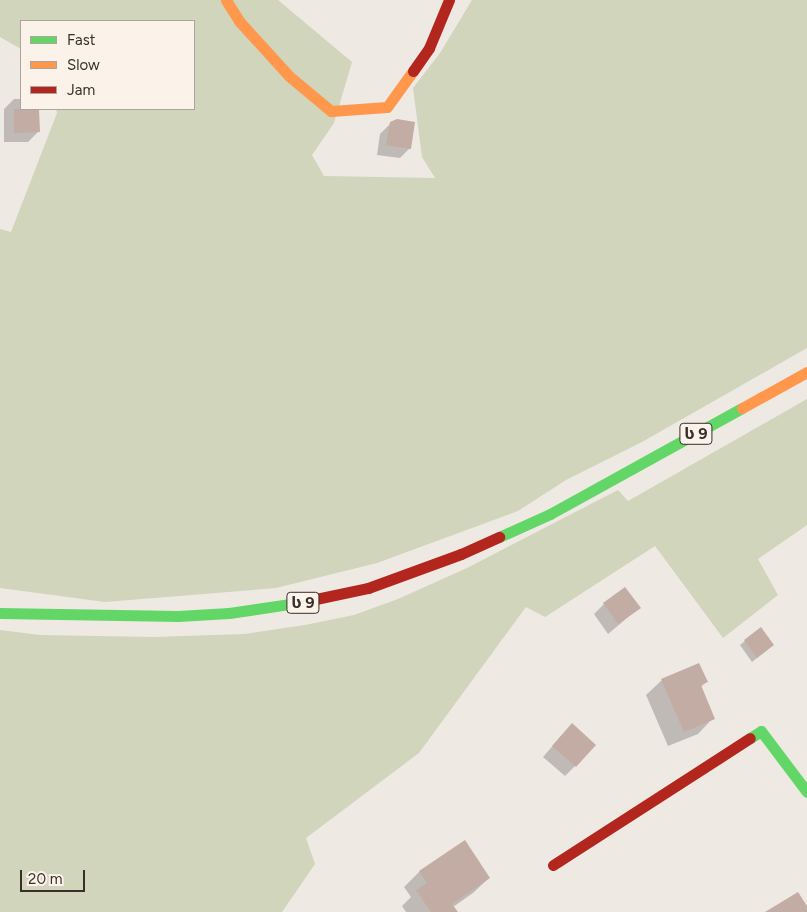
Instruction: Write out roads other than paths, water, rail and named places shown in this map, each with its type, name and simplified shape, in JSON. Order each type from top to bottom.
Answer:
[{"type":"main road","points":[[226,0],[240,21],[289,76],[331,111],[388,107],[428,48],[449,0]]},
{"type":"main road","name":"ს 9","points":[[0,612],[103,616],[221,613],[280,607],[368,588],[461,554],[550,514],[807,372]]},
{"type":"main road","points":[[553,865],[761,731],[807,792]]}]
